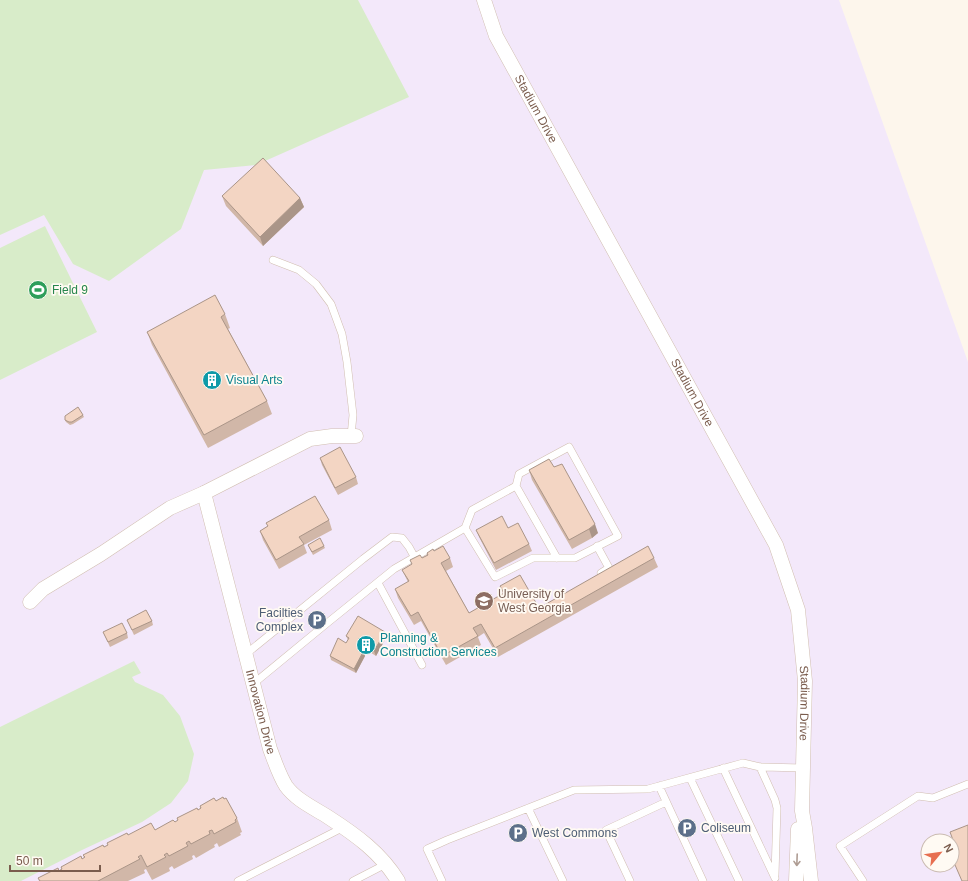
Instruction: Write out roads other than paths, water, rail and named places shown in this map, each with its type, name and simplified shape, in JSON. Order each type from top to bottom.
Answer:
[{"type":"street","name":"Stadium Drive","points":[[484,0],[496,36],[776,545],[798,610],[805,681],[802,812],[811,881]]},
{"type":"street","points":[[30,602],[43,590],[101,554],[170,508],[204,493],[310,439],[332,436],[353,436]]},
{"type":"street","name":"Innovation Drive","points":[[204,493],[270,750],[278,772],[295,795],[344,827],[375,851],[398,881]]},
{"type":"street","name":"Stadium Drive","points":[[796,881],[798,828],[802,812]]},
{"type":"lane","points":[[273,260],[299,270],[316,284],[330,304],[342,334],[347,362],[353,414],[353,436]]},
{"type":"lane","points":[[465,528],[495,577],[533,558],[557,558],[575,558],[618,536],[569,447],[519,474],[516,486],[557,558]]},
{"type":"lane","points":[[253,684],[394,570],[465,528],[472,510],[516,486]]},
{"type":"lane","points":[[246,654],[392,537],[402,538],[415,558]]},
{"type":"lane","points":[[596,576],[609,568],[597,546]]},
{"type":"lane","points":[[378,583],[422,665]]},
{"type":"lane","points":[[442,881],[427,849],[574,790],[648,789],[743,763],[760,767],[803,768]]},
{"type":"lane","points":[[760,767],[775,800],[777,808],[774,879]]},
{"type":"lane","points":[[723,768],[774,879]]},
{"type":"lane","points":[[690,778],[739,881]]},
{"type":"lane","points":[[863,881],[840,846],[918,796],[934,798],[968,784]]},
{"type":"lane","points":[[659,786],[703,881]]},
{"type":"lane","points":[[630,881],[606,830],[666,802]]},
{"type":"lane","points":[[528,808],[563,881]]},
{"type":"lane","points":[[238,881],[344,827]]},
{"type":"lane","points":[[353,881],[386,864]]},
{"type":"place","name":"Field 9","points":[[38,290]]},
{"type":"place","name":"Visual Arts","points":[[212,380]]},
{"type":"place","name":"University of West Georgia","points":[[484,601]]},
{"type":"place","name":"Facilties Complex","points":[[317,620]]},
{"type":"place","name":"Planning & Construction Services","points":[[366,645]]},
{"type":"place","name":"Coliseum","points":[[687,828]]},
{"type":"place","name":"West Commons","points":[[518,833]]}]
